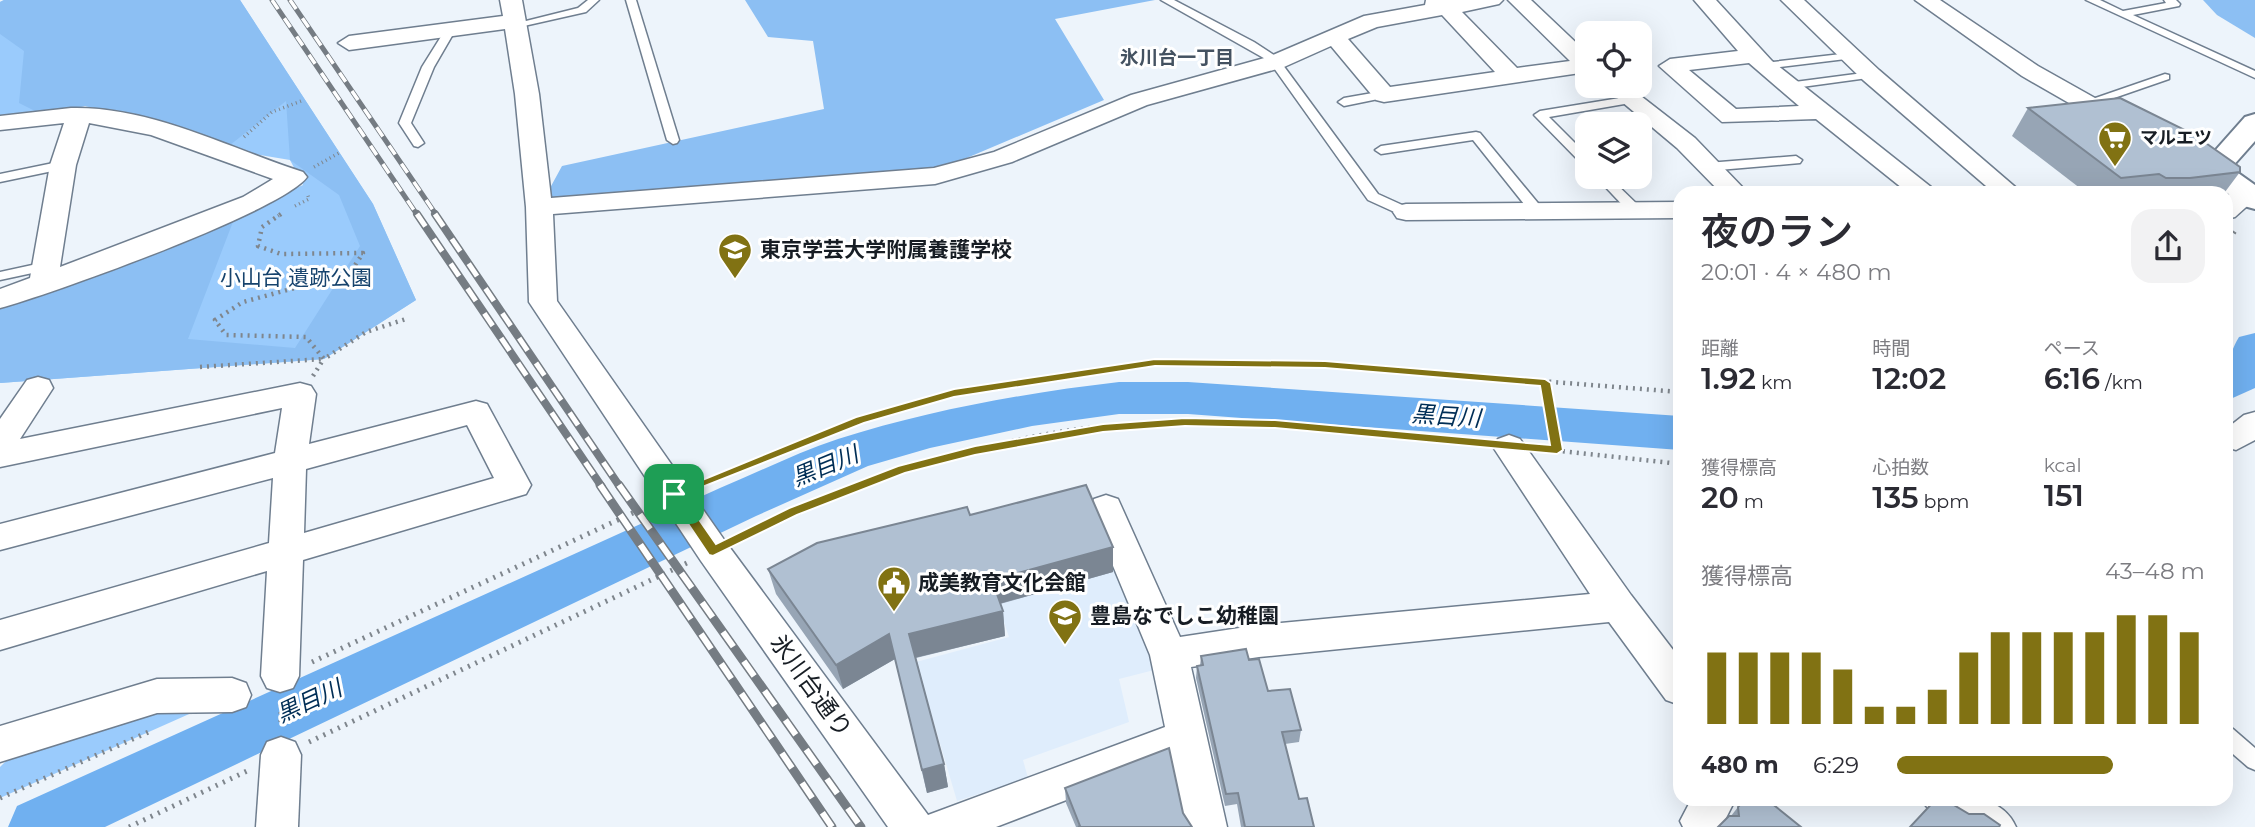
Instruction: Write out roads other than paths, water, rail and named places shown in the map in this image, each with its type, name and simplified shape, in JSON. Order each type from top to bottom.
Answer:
[{"type":"street","points":[[1426,0],[1449,10],[1512,76]]},
{"type":"street","points":[[539,207],[935,177],[1003,157],[1139,100],[1276,62],[1372,22],[1492,0]]},
{"type":"street","points":[[1519,0],[1575,54]]},
{"type":"street","points":[[1705,0],[1758,61],[1818,112],[1914,186]]},
{"type":"street","points":[[1792,0],[1871,75],[2001,186]]},
{"type":"street","points":[[1932,1],[2084,104],[2142,134]]},
{"type":"street","points":[[349,43],[451,29],[513,15]]},
{"type":"street","name":"氷川台通り","points":[[513,15],[527,94],[539,207],[540,292],[543,302],[712,548],[913,827]]},
{"type":"street","points":[[1334,36],[1384,95],[1575,67]]},
{"type":"street","points":[[1758,61],[1670,66],[1730,117],[1818,112]]},
{"type":"street","points":[[1629,98],[1686,143],[1728,186]]},
{"type":"street","points":[[0,123],[79,115],[155,130],[294,177],[286,184],[174,234],[44,275],[0,299]]},
{"type":"street","points":[[44,275],[62,165],[79,115]]},
{"type":"street","points":[[2226,186],[2201,164],[2255,123]]},
{"type":"street","points":[[1406,212],[1673,210]]},
{"type":"street","points":[[0,444],[38,388]]},
{"type":"street","points":[[0,455],[300,394],[290,461],[280,676]]},
{"type":"street","points":[[0,537],[475,412],[514,485],[0,635]]},
{"type":"street","points":[[1509,447],[1618,606],[1673,679]]},
{"type":"street","points":[[1106,508],[1169,654],[1206,827]]},
{"type":"street","points":[[1169,654],[1259,641],[1618,606]]},
{"type":"street","points":[[0,744],[157,696],[232,695]]},
{"type":"street","points":[[944,827],[1187,736]]},
{"type":"street","points":[[276,827],[281,755]]},
{"type":"street","points":[[1956,806],[1995,827]]},
{"type":"lane","points":[[513,15],[582,10],[594,0]]},
{"type":"lane","points":[[631,0],[673,140]]},
{"type":"lane","points":[[1166,0],[1208,24],[1249,42],[1276,62],[1282,76],[1294,92],[1303,97],[1373,197],[1406,212]]},
{"type":"lane","points":[[2091,0],[2255,75]]},
{"type":"lane","points":[[2122,14],[2175,4],[2169,0]]},
{"type":"lane","points":[[418,144],[405,123],[428,67],[451,29]]},
{"type":"lane","points":[[1758,61],[1850,56]]},
{"type":"lane","points":[[1787,86],[1871,75]]},
{"type":"lane","points":[[2084,104],[2165,78]]},
{"type":"lane","points":[[1344,102],[1384,95]]},
{"type":"lane","points":[[1575,150],[1540,115],[1604,98]]},
{"type":"lane","points":[[1381,150],[1476,136],[1537,211]]},
{"type":"lane","points":[[1707,167],[1796,160]]},
{"type":"lane","points":[[0,178],[62,165]]},
{"type":"lane","points":[[1614,189],[1635,210]]},
{"type":"lane","points":[[0,276],[44,275]]},
{"type":"lane","points":[[2233,741],[2255,761]]},
{"type":"waterway","name":"黒目川","points":[[2233,381],[2246,373],[2255,348]]},
{"type":"waterway","name":"黒目川","points":[[39,827],[738,502],[852,453],[930,431],[1032,409],[1119,398],[1188,398],[1673,433]]},
{"type":"railway","points":[[272,0],[418,216]]},
{"type":"railway","points":[[290,0],[437,216]]},
{"type":"railway","points":[[417,214],[602,487]]},
{"type":"railway","points":[[435,214],[620,487]]},
{"type":"railway","points":[[600,485],[832,827]]},
{"type":"railway","points":[[619,485],[861,827]]},
{"type":"place","name":"マルエツ","points":[[2115,168]]},
{"type":"place","name":"東京学芸大学附属養護学校","points":[[735,280]]},
{"type":"place","name":"成美教育文化会館","points":[[894,613]]},
{"type":"place","name":"豊島なでしこ幼稚園","points":[[1065,646]]},
{"type":"district","name":"氷川台一丁目","points":[[1177,57]]},
{"type":"park label","name":"小山台 遺跡公園","points":[[296,278]]}]
